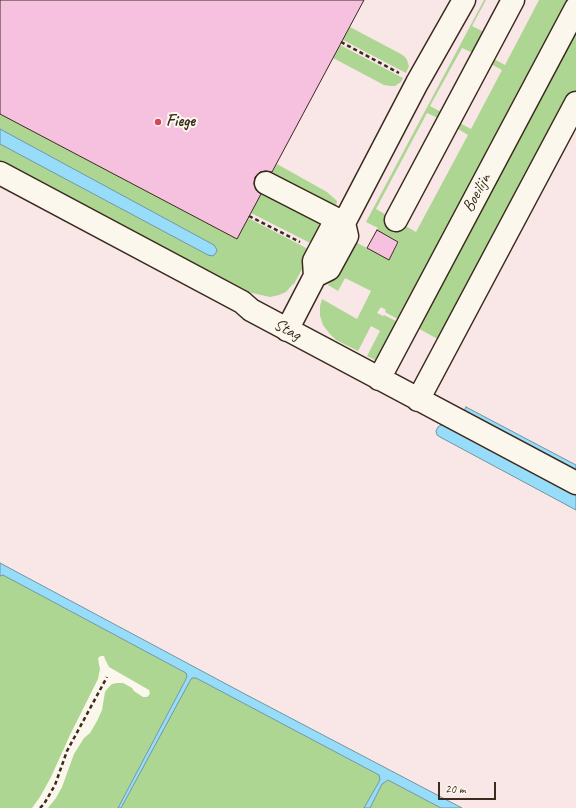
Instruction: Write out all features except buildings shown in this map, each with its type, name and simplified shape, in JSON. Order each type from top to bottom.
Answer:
[{"type":"street","points":[[287,330],[315,276],[314,261],[331,229],[344,223],[417,83],[464,0]]},
{"type":"street","points":[[396,220],[513,0]]},
{"type":"street","name":"Boeilijn","points":[[379,379],[576,8]]},
{"type":"street","points":[[418,400],[576,103]]},
{"type":"street","name":"Stag","points":[[0,173],[242,302],[251,310],[287,330],[576,483]]},
{"type":"street","points":[[266,183],[344,223],[347,236],[329,269],[315,276]]},
{"type":"path","points":[[342,42],[417,83]]},
{"type":"path","points":[[249,216],[319,252]]},
{"type":"path","points":[[40,808],[55,785],[67,752],[107,677]]},
{"type":"shaded area","points":[[0,0],[576,0],[576,808],[451,808],[0,569]]},
{"type":"green space","points":[[484,0],[486,0],[472,26],[486,33],[475,54],[462,48],[430,106],[443,113],[440,119],[427,113],[376,209],[416,232],[468,135],[455,127],[458,122],[471,129],[502,70],[489,63],[492,58],[505,65],[539,0],[573,0],[403,322],[385,312],[386,310],[381,307],[377,313],[402,324],[381,363],[367,356],[380,331],[371,326],[358,351],[336,340],[329,333],[323,325],[320,316],[320,306],[322,299],[357,319],[371,291],[345,278],[338,291],[328,285],[352,240],[389,260],[399,242],[366,222]]},
{"type":"green space","points":[[576,20],[576,91],[443,342],[414,326]]},
{"type":"green space","points":[[350,27],[405,57],[409,66],[406,73],[343,40]]},
{"type":"green space","points":[[340,45],[403,78],[401,82],[395,86],[384,85],[333,58]]},
{"type":"green space","points":[[0,114],[237,239],[248,218],[312,251],[294,284],[286,292],[270,297],[252,293],[0,161],[0,144],[208,255],[215,254],[217,251],[214,245],[0,129]]},
{"type":"green space","points":[[277,164],[327,192],[337,201],[336,206],[333,207],[270,176]]},
{"type":"green space","points":[[262,192],[321,222],[310,243],[251,213]]},
{"type":"green space","points":[[3,575],[186,673],[187,676],[185,681],[118,808],[48,808],[62,787],[74,754],[97,721],[102,710],[105,692],[108,688],[112,684],[123,683],[143,697],[147,697],[150,693],[149,690],[109,667],[104,656],[101,656],[98,659],[100,669],[98,679],[40,797],[32,808],[0,808],[0,576]]},
{"type":"green space","points":[[191,678],[196,678],[379,775],[380,780],[364,808],[121,808]]},
{"type":"green space","points":[[388,780],[441,808],[370,808],[382,784]]},
{"type":"water","points":[[0,129],[214,245],[217,251],[213,256],[208,255],[0,144]]},
{"type":"water","points":[[466,407],[576,465],[576,471],[464,411]]},
{"type":"water","points":[[441,425],[445,425],[576,493],[576,510],[440,437],[437,435],[436,431]]},
{"type":"water","points":[[0,563],[462,808],[441,808],[388,780],[382,784],[370,808],[364,808],[380,780],[379,775],[196,678],[192,678],[121,808],[118,808],[185,681],[187,676],[186,673],[3,575],[0,576]]},
{"type":"place","name":"Fiege","points":[[158,122]]}]
